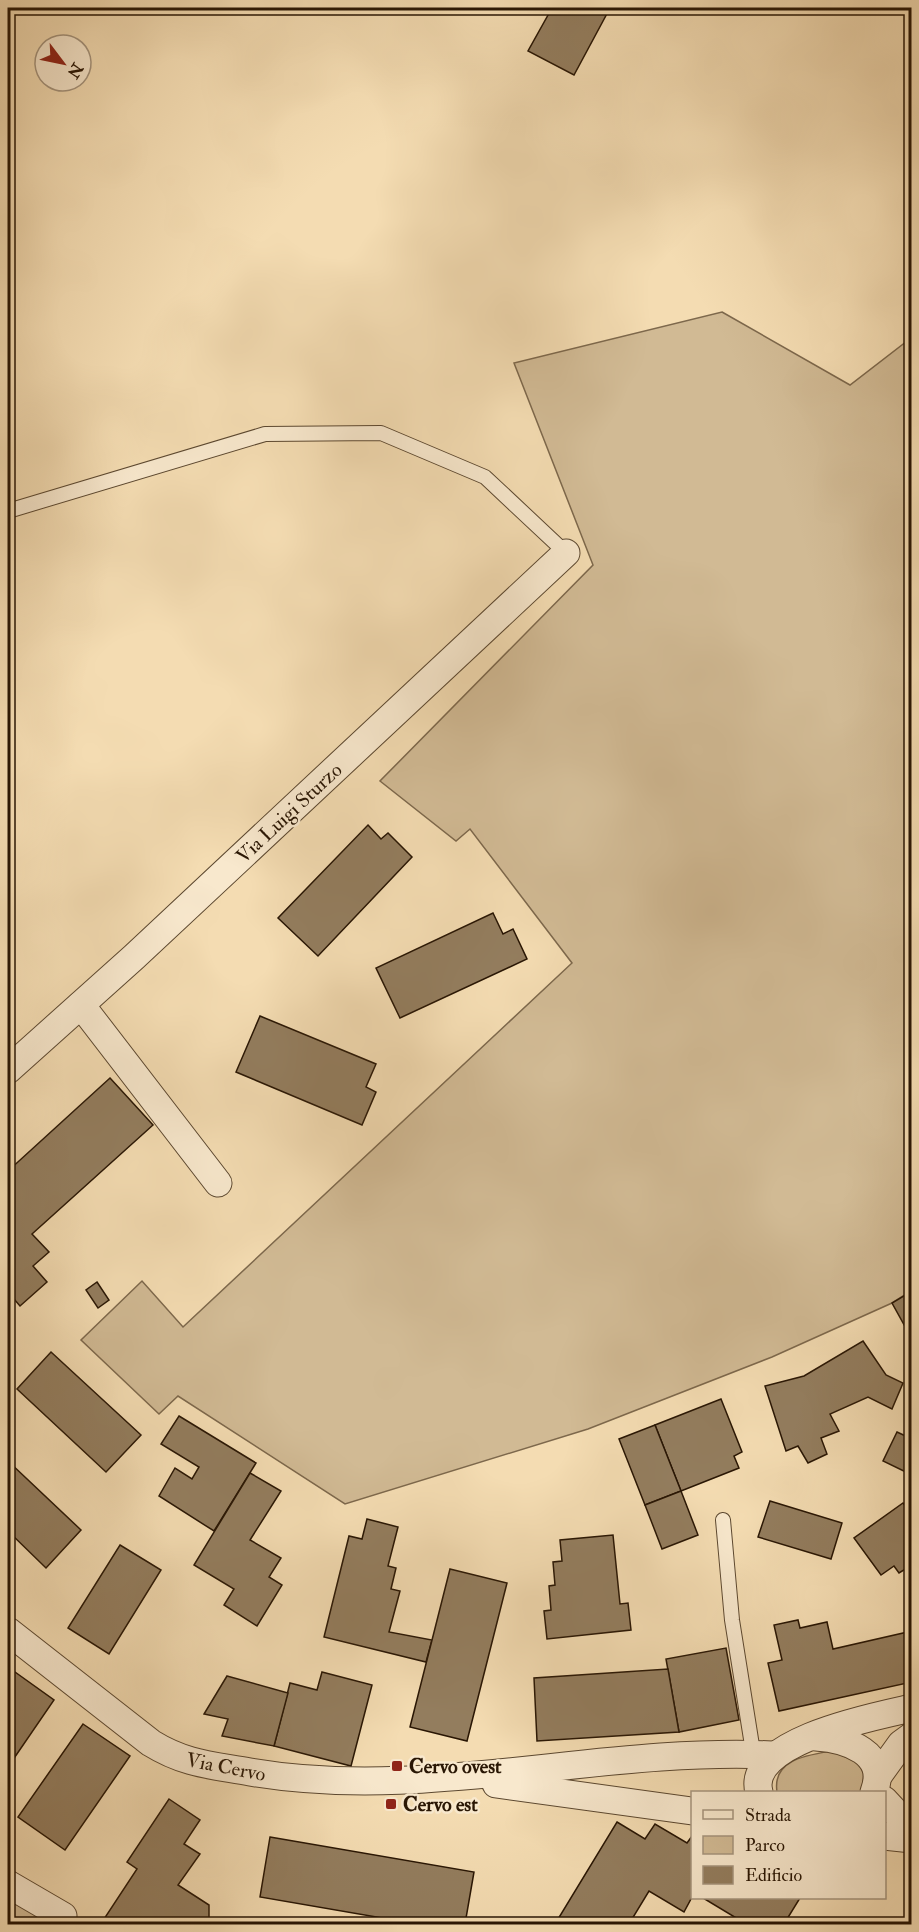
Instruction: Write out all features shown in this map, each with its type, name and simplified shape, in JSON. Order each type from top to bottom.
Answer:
[{"type":"street","name":"Via Luigi Sturzo","points":[[8,1070],[81,1005],[566,553]]},
{"type":"street","points":[[81,1005],[218,1183]]},
{"type":"street","name":"Via Cervo","points":[[8,1631],[151,1743],[176,1758],[289,1779],[368,1782],[451,1778]]},
{"type":"street","points":[[451,1778],[669,1758],[763,1755],[854,1722],[912,1708]]},
{"type":"street","points":[[815,1736],[850,1742],[864,1751],[876,1767],[879,1790]]},
{"type":"street","points":[[879,1790],[901,1744],[912,1736]]},
{"type":"street","points":[[758,1790],[763,1769],[763,1755]]},
{"type":"street","points":[[451,1778],[691,1811]]},
{"type":"street","points":[[886,1802],[891,1810],[912,1830]]},
{"type":"street","points":[[886,1836],[912,1839]]},
{"type":"street","points":[[8,1884],[63,1916]]},
{"type":"lane","points":[[8,511],[265,434],[381,433],[485,477],[566,553]]},
{"type":"lane","points":[[723,1520],[732,1620],[763,1755]]},
{"type":"green space","points":[[722,312],[850,385],[911,338],[911,1291],[892,1303],[772,1357],[588,1429],[345,1504],[178,1396],[159,1414],[81,1340],[142,1281],[183,1327],[572,963],[470,829],[456,841],[380,781],[593,565],[514,363]]},
{"type":"green space","points":[[832,1751],[855,1761],[864,1772],[862,1791],[777,1791],[780,1772],[794,1761],[813,1754]]},
{"type":"green space","points":[[8,1895],[50,1924],[8,1924]]},
{"type":"building","points":[[552,8],[610,8],[574,75],[528,51]]},
{"type":"building","points":[[810,8],[832,8],[812,14]]},
{"type":"building","points":[[368,825],[381,839],[388,833],[412,857],[318,956],[278,918]]},
{"type":"building","points":[[493,913],[503,934],[513,929],[527,959],[400,1018],[376,968]]},
{"type":"building","points":[[260,1016],[376,1064],[366,1087],[376,1092],[362,1125],[236,1072]]},
{"type":"building","points":[[110,1078],[153,1125],[32,1234],[49,1252],[33,1266],[47,1282],[20,1306],[8,1292],[8,1171]]},
{"type":"building","points":[[97,1282],[109,1300],[98,1308],[86,1290]]},
{"type":"building","points":[[912,1291],[912,1339],[892,1303]]},
{"type":"building","points":[[863,1341],[886,1375],[903,1383],[892,1409],[868,1397],[830,1414],[839,1431],[821,1438],[827,1454],[808,1463],[798,1446],[786,1451],[765,1386],[804,1376]]},
{"type":"building","points":[[51,1352],[141,1435],[106,1472],[17,1389]]},
{"type":"building","points":[[721,1399],[742,1452],[734,1456],[739,1468],[681,1491],[655,1425]]},
{"type":"building","points":[[179,1416],[256,1463],[214,1531],[159,1496],[175,1468],[192,1479],[199,1467],[161,1444]]},
{"type":"building","points":[[655,1425],[681,1491],[645,1505],[619,1439]]},
{"type":"building","points":[[897,1432],[912,1439],[912,1475],[883,1461]]},
{"type":"building","points":[[8,1461],[81,1530],[46,1568],[8,1531]]},
{"type":"building","points":[[250,1473],[281,1491],[250,1540],[281,1558],[269,1577],[282,1585],[257,1626],[224,1605],[234,1589],[194,1565]]},
{"type":"building","points":[[681,1491],[698,1535],[662,1549],[645,1505]]},
{"type":"building","points":[[770,1501],[842,1523],[831,1559],[758,1537]]},
{"type":"building","points":[[903,1503],[912,1515],[912,1565],[899,1573],[894,1566],[881,1575],[854,1538]]},
{"type":"building","points":[[367,1519],[398,1527],[388,1566],[396,1568],[391,1589],[400,1591],[389,1632],[432,1640],[426,1662],[324,1637],[349,1536],[362,1539]]},
{"type":"building","points":[[613,1535],[620,1604],[628,1603],[631,1630],[547,1639],[544,1611],[551,1610],[549,1586],[555,1585],[553,1562],[562,1561],[560,1540]]},
{"type":"building","points":[[120,1545],[161,1570],[109,1654],[68,1628]]},
{"type":"building","points":[[450,1569],[507,1583],[467,1741],[410,1727]]},
{"type":"building","points":[[798,1620],[800,1628],[827,1622],[833,1649],[912,1631],[912,1682],[779,1711],[768,1663],[782,1660],[774,1625]]},
{"type":"building","points":[[726,1648],[739,1720],[679,1732],[666,1659]]},
{"type":"building","points":[[8,1667],[54,1700],[8,1767]]},
{"type":"building","points":[[668,1669],[679,1732],[537,1741],[534,1678]]},
{"type":"building","points":[[322,1672],[372,1685],[351,1766],[274,1746],[290,1683],[317,1690]]},
{"type":"building","points":[[227,1676],[288,1693],[274,1746],[222,1736],[228,1719],[204,1714]]},
{"type":"building","points":[[83,1724],[130,1756],[65,1850],[18,1817]]},
{"type":"building","points":[[169,1799],[200,1820],[184,1844],[200,1854],[178,1885],[209,1905],[209,1924],[111,1924],[104,1919],[137,1869],[127,1862]]},
{"type":"building","points":[[617,1822],[645,1839],[655,1824],[687,1843],[691,1837],[691,1899],[684,1912],[649,1891],[629,1924],[555,1924]]},
{"type":"building","points":[[270,1837],[474,1872],[465,1924],[417,1924],[260,1897]]},
{"type":"building","points":[[705,1899],[799,1899],[784,1924],[735,1924],[738,1919]]},
{"type":"place","name":"Cervo ovest","points":[[397,1766]]},
{"type":"place","name":"Cervo est","points":[[391,1804]]}]
